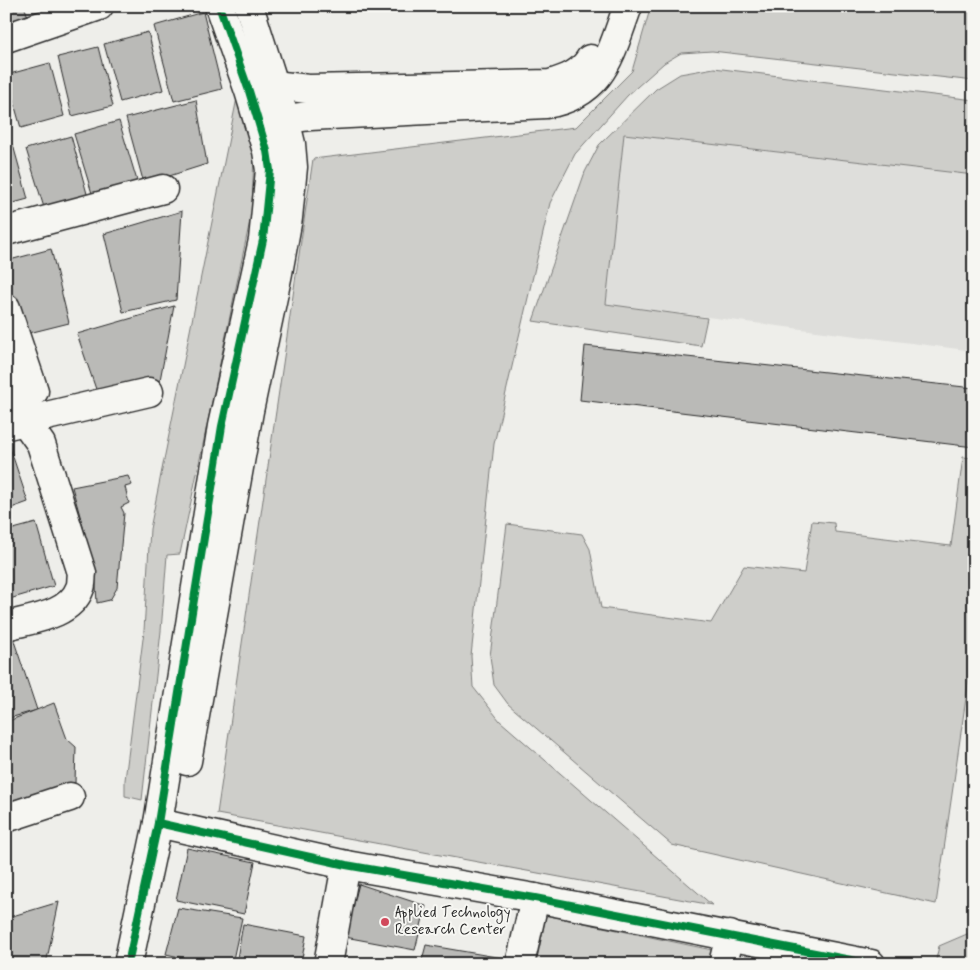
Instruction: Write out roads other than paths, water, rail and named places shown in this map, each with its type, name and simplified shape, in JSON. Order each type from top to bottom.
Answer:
[{"type":"street","points":[[6,38],[99,6]]},
{"type":"street","points":[[219,6],[262,88]]},
{"type":"street","points":[[147,964],[166,825],[288,218],[293,167],[291,144],[273,123],[262,88],[249,6]]},
{"type":"street","points":[[262,88],[550,84],[576,75],[588,62],[610,6]]},
{"type":"street","points":[[273,123],[320,115],[546,104],[567,99],[586,88],[597,77],[607,61],[628,6]]},
{"type":"street","points":[[6,231],[163,189]]},
{"type":"street","points":[[6,308],[24,421]]},
{"type":"street","points":[[6,367],[24,421],[41,444],[82,573],[80,588],[70,605],[54,613],[6,626]]},
{"type":"street","points":[[24,421],[149,392]]},
{"type":"street","points":[[6,818],[70,797]]},
{"type":"street","points":[[166,825],[346,865],[535,898],[870,964]]},
{"type":"street","points":[[128,964],[166,825]]},
{"type":"street","points":[[328,964],[346,865]]},
{"type":"street","points":[[520,964],[535,898]]},
{"type":"street","points":[[724,964],[730,935]]},
{"type":"place","name":"Applied Technology Research Center","points":[[385,922]]}]
